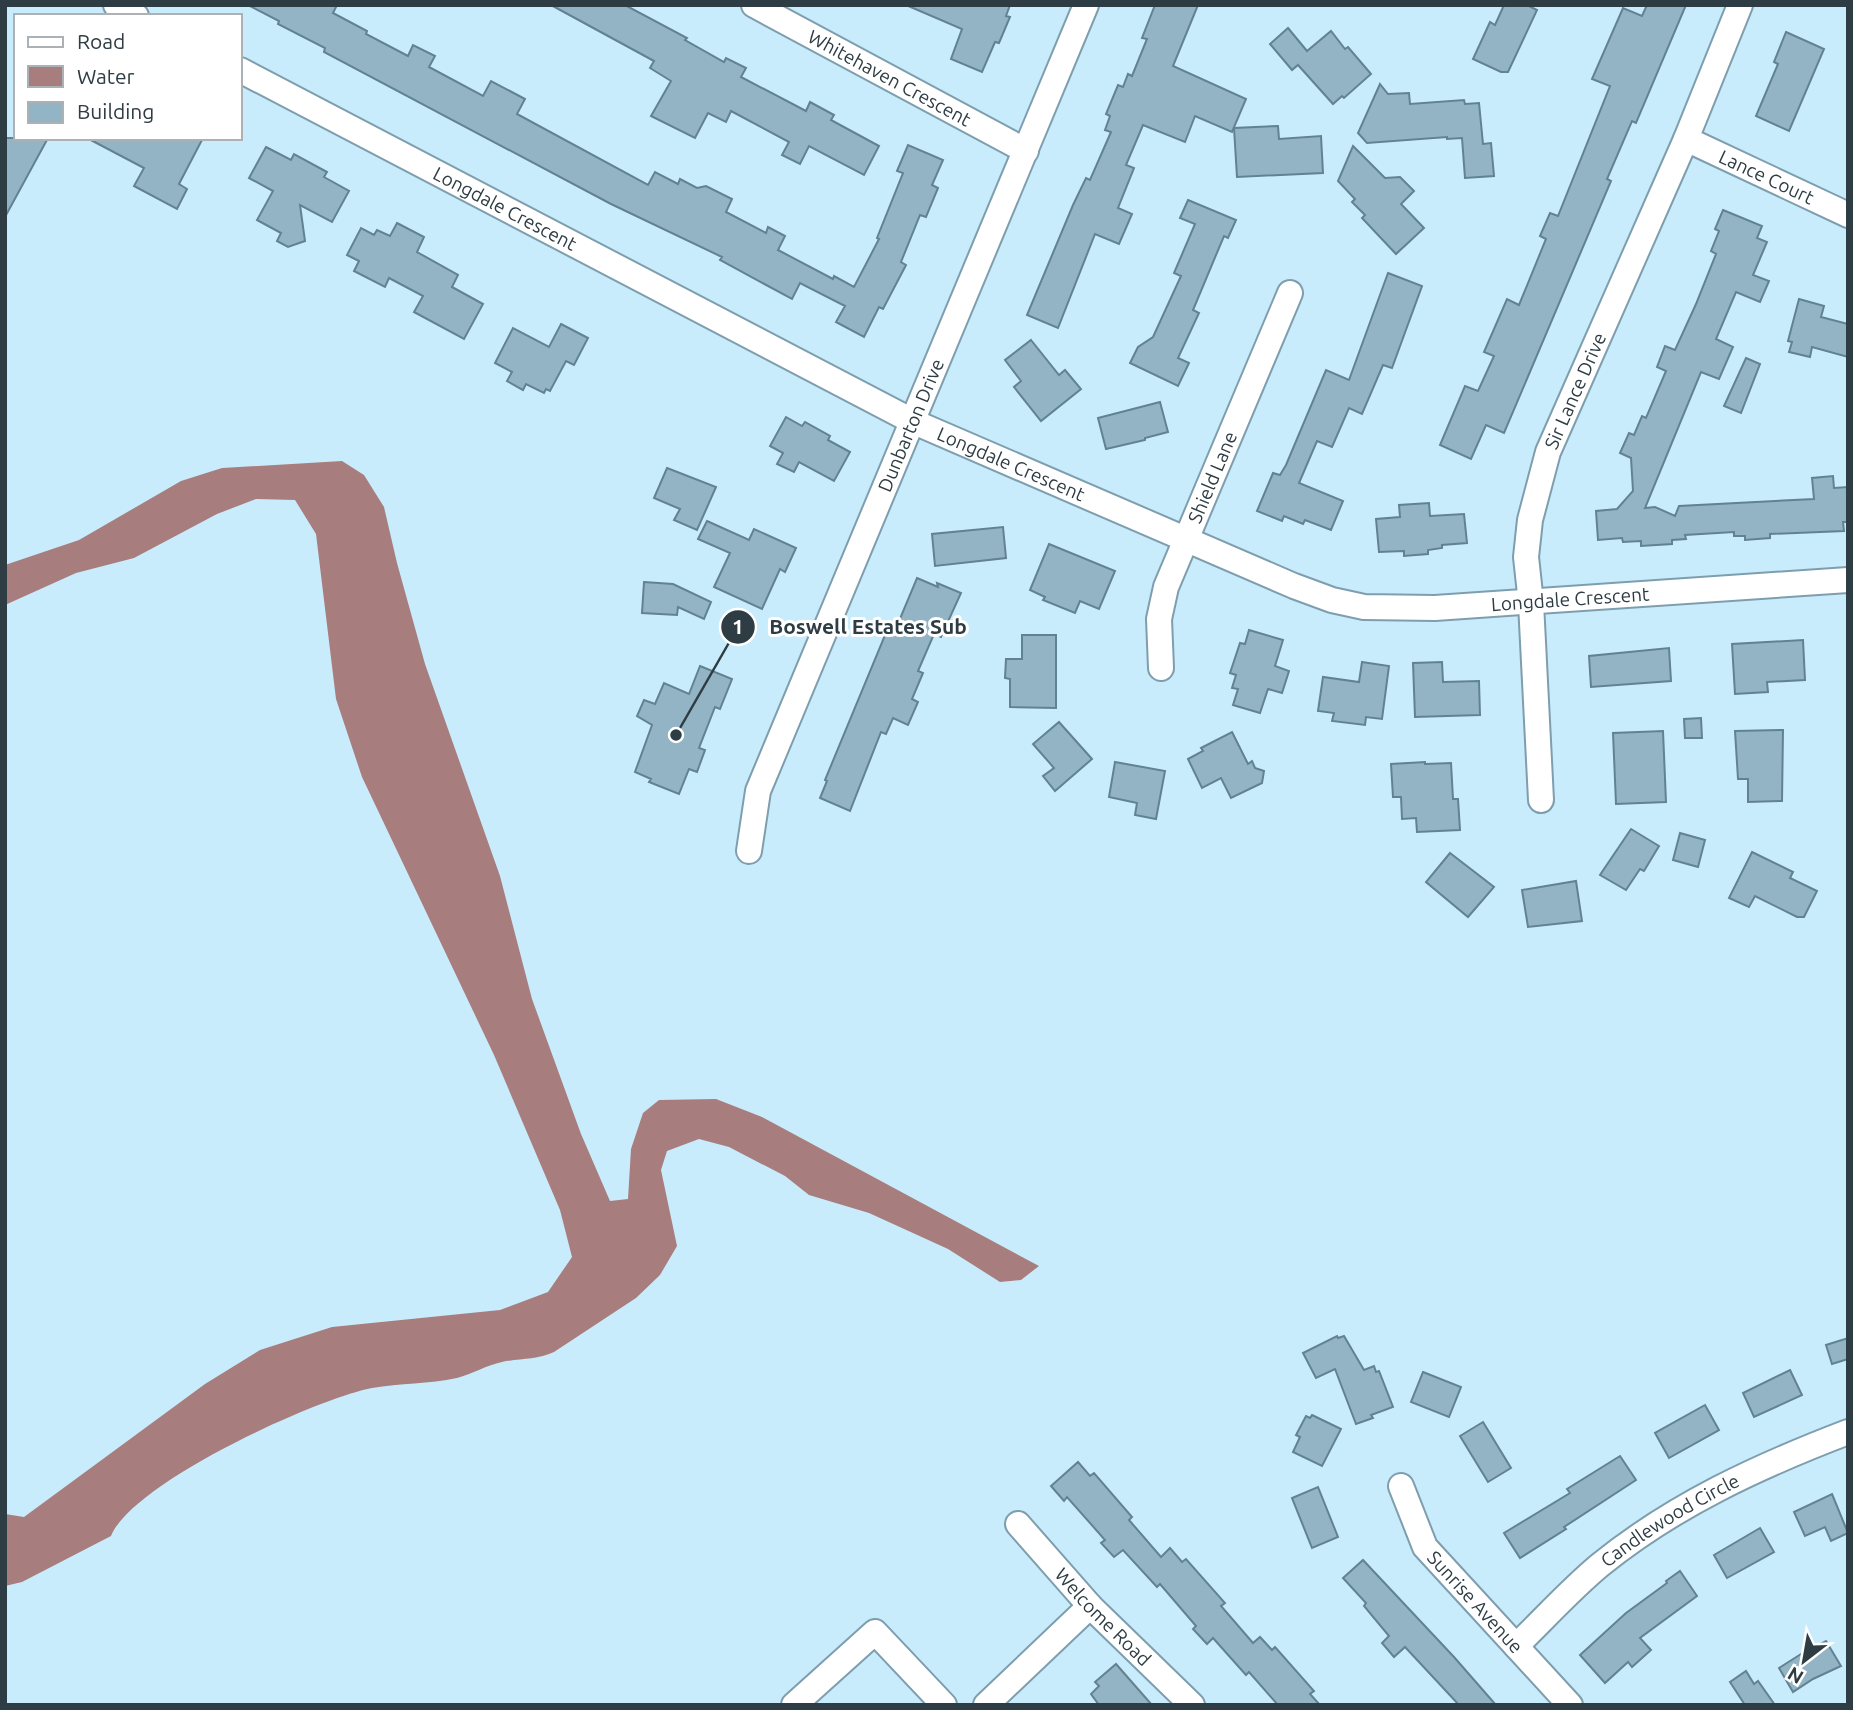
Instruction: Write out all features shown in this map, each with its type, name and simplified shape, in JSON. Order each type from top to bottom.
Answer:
[{"type":"street","points":[[116,5],[132,14]]},
{"type":"street","name":"Whitehaven Crescent","points":[[754,5],[1026,151]]},
{"type":"street","name":"Dunbarton Drive","points":[[748,851],[758,791],[1087,5]]},
{"type":"street","name":"Sir Lance Drive","points":[[1541,800],[1531,603],[1526,557],[1530,520],[1548,452],[1686,139],[1740,5]]},
{"type":"street","name":"Longdale Crescent","points":[[242,71],[914,422],[1319,596],[1364,607],[1435,608],[1848,580]]},
{"type":"street","name":"Lance Court","points":[[1686,139],[1848,215]]},
{"type":"street","name":"Shield Lane","points":[[1161,668],[1159,619],[1166,587],[1290,292]]},
{"type":"street","name":"Candlewood Circle","points":[[1516,1646],[1599,1566],[1651,1527],[1752,1471],[1848,1433]]},
{"type":"street","name":"Sunrise Avenue","points":[[1401,1486],[1425,1546],[1570,1705]]},
{"type":"street","name":"Welcome Road","points":[[1018,1524],[1090,1606],[1192,1705]]},
{"type":"street","points":[[986,1705],[1090,1606]]},
{"type":"street","points":[[794,1705],[875,1632],[944,1705]]},
{"type":"water","points":[[342,461],[364,475],[384,507],[425,664],[500,876],[532,999],[581,1134],[610,1201],[628,1199],[631,1149],[643,1113],[659,1100],[716,1099],[762,1117],[1039,1266],[1021,1280],[1000,1282],[948,1249],[869,1213],[809,1195],[785,1176],[729,1147],[699,1139],[667,1151],[661,1170],[677,1246],[660,1275],[636,1298],[554,1352],[535,1358],[496,1363],[457,1378],[372,1388],[310,1408],[228,1446],[188,1469],[153,1492],[126,1515],[111,1536],[22,1582],[5,1586],[5,1514],[24,1517],[205,1384],[260,1350],[332,1327],[500,1310],[548,1292],[572,1257],[560,1210],[494,1055],[362,777],[336,699],[316,534],[295,500],[256,499],[217,514],[134,558],[76,573],[5,605],[5,565],[79,540],[181,481],[222,468]]},
{"type":"building","points":[[248,5],[337,5],[333,13],[367,31],[366,34],[408,56],[413,45],[435,56],[429,67],[483,96],[491,81],[525,99],[517,114],[648,185],[655,172],[678,184],[680,179],[697,188],[706,186],[732,199],[726,212],[766,233],[768,227],[785,236],[778,250],[854,287],[879,239],[877,238],[903,173],[897,171],[908,145],[943,160],[932,185],[938,188],[926,217],[920,215],[901,262],[906,265],[883,309],[879,307],[864,337],[836,322],[845,306],[800,283],[792,299],[720,260],[722,257],[611,204],[324,52],[325,48]]},
{"type":"building","points":[[551,5],[625,5],[687,38],[685,40],[724,62],[726,58],[746,68],[741,77],[806,111],[810,102],[834,115],[831,120],[879,146],[864,175],[809,146],[800,164],[782,155],[789,142],[731,111],[726,122],[708,113],[695,138],[651,116],[671,81],[650,68],[654,61]]},
{"type":"building","points":[[906,5],[1010,5],[1006,16],[1010,17],[982,72],[951,59],[962,29]]},
{"type":"building","points":[[1155,5],[1198,5],[1173,66],[1246,99],[1232,132],[1195,116],[1185,142],[1143,125],[1126,165],[1134,168],[1118,208],[1132,214],[1119,244],[1095,234],[1058,328],[1027,315],[1073,205],[1086,178],[1090,180],[1111,132],[1105,130],[1110,116],[1106,114],[1118,85],[1123,87],[1128,74],[1132,76],[1147,39],[1142,38]]},
{"type":"building","points":[[1504,5],[1527,5],[1537,10],[1508,72],[1501,72],[1473,59],[1490,22],[1495,25]]},
{"type":"building","points":[[1647,5],[1686,5],[1636,123],[1632,121],[1607,179],[1611,181],[1504,433],[1486,425],[1471,459],[1440,445],[1465,386],[1478,391],[1494,356],[1484,352],[1507,299],[1519,305],[1546,239],[1540,236],[1550,213],[1558,216],[1610,86],[1592,79],[1623,8],[1642,16]]},
{"type":"building","points":[[1288,28],[1307,51],[1331,31],[1371,74],[1344,98],[1342,96],[1333,104],[1298,65],[1292,70],[1270,44]]},
{"type":"building","points":[[1786,32],[1824,49],[1789,131],[1756,116],[1778,64],[1774,62]]},
{"type":"building","points":[[1380,84],[1388,94],[1409,93],[1410,104],[1464,100],[1465,104],[1479,103],[1483,144],[1491,143],[1494,176],[1465,178],[1462,138],[1367,143],[1358,133]]},
{"type":"building","points":[[1278,126],[1279,139],[1321,136],[1323,173],[1237,177],[1234,128]]},
{"type":"building","points":[[5,138],[47,140],[5,217]]},
{"type":"building","points":[[91,140],[202,140],[179,184],[187,189],[177,209],[134,186],[144,168]]},
{"type":"building","points":[[1353,146],[1385,178],[1400,177],[1414,191],[1401,204],[1424,228],[1396,254],[1362,218],[1365,215],[1352,202],[1355,199],[1338,181]]},
{"type":"building","points":[[266,147],[291,160],[294,154],[327,172],[324,177],[349,191],[332,222],[300,205],[305,241],[288,247],[277,241],[281,233],[257,220],[273,191],[249,178]]},
{"type":"building","points":[[1188,200],[1236,220],[1228,238],[1224,236],[1193,310],[1199,313],[1178,358],[1189,363],[1178,386],[1130,363],[1138,347],[1153,337],[1181,276],[1174,273],[1195,224],[1180,218]]},
{"type":"building","points":[[1723,210],[1762,226],[1757,238],[1767,242],[1753,275],[1769,281],[1760,302],[1736,292],[1716,339],[1733,347],[1719,379],[1701,372],[1645,508],[1655,507],[1675,516],[1679,506],[1814,499],[1812,478],[1833,476],[1834,488],[1848,487],[1848,522],[1843,522],[1844,531],[1770,534],[1770,538],[1745,540],[1745,536],[1734,536],[1734,532],[1685,535],[1686,539],[1672,540],[1672,544],[1641,546],[1641,541],[1623,542],[1622,538],[1598,540],[1596,511],[1617,509],[1633,491],[1631,458],[1620,453],[1629,433],[1634,435],[1642,416],[1646,418],[1666,371],[1657,367],[1665,346],[1675,350],[1696,304],[1716,254],[1711,251],[1719,231],[1715,229]]},
{"type":"building","points":[[397,223],[424,237],[417,252],[458,275],[452,287],[483,304],[464,339],[414,312],[423,296],[389,278],[385,287],[354,271],[359,261],[347,255],[361,228],[374,235],[377,230],[390,236]]},
{"type":"building","points":[[1388,273],[1422,286],[1392,368],[1383,365],[1362,414],[1349,408],[1332,447],[1317,441],[1299,483],[1343,501],[1331,530],[1305,520],[1303,524],[1284,516],[1282,521],[1257,511],[1273,473],[1280,475],[1286,465],[1326,370],[1349,380]]},
{"type":"building","points":[[1799,299],[1824,306],[1821,317],[1848,324],[1848,357],[1812,347],[1810,357],[1789,352],[1792,342],[1788,341]]},
{"type":"building","points":[[561,324],[588,338],[574,365],[566,361],[550,391],[546,389],[544,393],[526,384],[523,390],[507,381],[512,372],[495,363],[513,328],[549,347]]},
{"type":"building","points":[[1031,340],[1059,375],[1065,370],[1081,389],[1041,421],[1014,387],[1021,381],[1005,360]]},
{"type":"building","points":[[1746,358],[1760,364],[1741,413],[1724,406]]},
{"type":"building","points":[[1160,402],[1168,432],[1106,449],[1098,418]]},
{"type":"building","points":[[786,417],[802,426],[805,422],[830,436],[828,440],[850,452],[834,481],[799,462],[794,472],[777,464],[783,453],[770,446]]},
{"type":"building","points":[[667,468],[716,487],[697,530],[674,520],[680,509],[654,498]]},
{"type":"building","points":[[1429,503],[1430,516],[1464,514],[1467,543],[1442,545],[1442,548],[1428,550],[1428,554],[1404,556],[1404,551],[1379,552],[1376,519],[1400,517],[1399,505]]},
{"type":"building","points":[[707,521],[749,540],[754,529],[796,548],[785,572],[780,569],[762,609],[714,587],[730,553],[698,539]]},
{"type":"building","points":[[1003,527],[1006,558],[935,566],[932,534]]},
{"type":"building","points":[[1049,544],[1115,571],[1099,609],[1080,601],[1075,613],[1043,600],[1045,597],[1030,590]]},
{"type":"building","points":[[917,578],[961,593],[941,637],[934,634],[918,671],[923,673],[912,699],[918,702],[908,725],[893,718],[886,734],[881,732],[850,811],[820,798],[827,781],[825,780],[890,623],[897,626]]},
{"type":"building","points":[[644,582],[673,584],[711,602],[704,619],[678,607],[677,615],[642,613]]},
{"type":"building","points":[[1249,630],[1283,640],[1275,666],[1289,671],[1282,693],[1268,689],[1260,713],[1233,705],[1238,689],[1232,688],[1236,675],[1230,673],[1240,643],[1245,644]]},
{"type":"building","points":[[1022,635],[1056,635],[1056,708],[1010,707],[1010,679],[1005,678],[1006,659],[1022,659]]},
{"type":"building","points":[[1803,640],[1805,680],[1767,682],[1768,692],[1735,694],[1732,644]]},
{"type":"building","points":[[1669,648],[1671,681],[1591,687],[1589,656]]},
{"type":"building","points":[[1362,662],[1389,666],[1382,719],[1366,717],[1365,725],[1332,721],[1334,713],[1318,711],[1323,677],[1359,682]]},
{"type":"building","points":[[1442,662],[1443,682],[1479,681],[1480,715],[1415,717],[1413,663]]},
{"type":"building","points":[[700,666],[732,679],[720,709],[715,707],[699,748],[705,750],[697,772],[689,769],[679,794],[649,782],[651,779],[635,772],[652,725],[637,716],[644,700],[655,704],[664,683],[689,694]]},
{"type":"building","points":[[1701,718],[1702,738],[1685,738],[1684,719]]},
{"type":"building","points":[[1059,722],[1092,759],[1055,791],[1043,776],[1054,768],[1033,744]]},
{"type":"building","points":[[1783,730],[1782,801],[1748,802],[1748,779],[1738,779],[1735,731]]},
{"type":"building","points":[[1663,731],[1666,802],[1616,804],[1613,733]]},
{"type":"building","points":[[1232,732],[1248,764],[1252,761],[1255,768],[1264,771],[1262,783],[1231,798],[1221,778],[1202,788],[1188,759],[1203,751],[1201,748]]},
{"type":"building","points":[[1115,762],[1165,771],[1156,819],[1135,815],[1137,803],[1109,797]]},
{"type":"building","points":[[1451,763],[1453,799],[1458,799],[1460,830],[1417,832],[1416,818],[1402,819],[1401,797],[1393,797],[1391,764]]},
{"type":"building","points":[[1631,829],[1659,846],[1644,871],[1640,869],[1626,890],[1600,875]]},
{"type":"building","points":[[1680,833],[1705,840],[1698,867],[1673,860]]},
{"type":"building","points":[[1752,852],[1793,872],[1790,878],[1817,891],[1804,917],[1797,917],[1755,896],[1749,907],[1729,898]]},
{"type":"building","points":[[1450,853],[1494,887],[1468,917],[1426,882]]},
{"type":"building","points":[[1576,881],[1582,921],[1528,927],[1522,890]]},
{"type":"building","points":[[1337,1336],[1344,1336],[1364,1370],[1374,1366],[1376,1372],[1379,1371],[1393,1407],[1356,1424],[1335,1369],[1316,1378],[1303,1353]]},
{"type":"building","points":[[1848,1338],[1848,1359],[1832,1364],[1826,1345]]},
{"type":"building","points":[[1790,1370],[1802,1395],[1754,1417],[1743,1393]]},
{"type":"building","points":[[1423,1372],[1461,1387],[1449,1417],[1411,1402]]},
{"type":"building","points":[[1705,1405],[1719,1430],[1669,1458],[1655,1433]]},
{"type":"building","points":[[1312,1415],[1341,1429],[1322,1466],[1293,1452],[1300,1437],[1296,1435],[1306,1416],[1310,1418]]},
{"type":"building","points":[[1483,1422],[1511,1468],[1488,1482],[1460,1436]]},
{"type":"building","points":[[1620,1456],[1636,1480],[1520,1558],[1504,1533],[1570,1493],[1567,1489]]},
{"type":"building","points":[[1078,1462],[1090,1476],[1094,1473],[1132,1517],[1129,1520],[1161,1557],[1170,1548],[1182,1562],[1186,1559],[1225,1603],[1221,1606],[1253,1643],[1260,1637],[1272,1650],[1275,1647],[1314,1691],[1310,1694],[1320,1705],[1278,1705],[1249,1672],[1246,1675],[1213,1638],[1207,1644],[1193,1629],[1196,1626],[1160,1584],[1157,1587],[1123,1550],[1114,1557],[1101,1543],[1105,1540],[1067,1497],[1064,1501],[1051,1486]]},
{"type":"building","points":[[1318,1487],[1338,1537],[1312,1548],[1292,1498]]},
{"type":"building","points":[[1832,1494],[1848,1533],[1831,1541],[1825,1527],[1805,1536],[1794,1512]]},
{"type":"building","points":[[1760,1528],[1774,1552],[1727,1578],[1714,1555]]},
{"type":"building","points":[[1363,1560],[1496,1705],[1459,1705],[1405,1647],[1394,1657],[1382,1643],[1389,1636],[1364,1606],[1366,1603],[1343,1578]]},
{"type":"building","points":[[1680,1571],[1697,1596],[1640,1638],[1651,1650],[1632,1667],[1628,1662],[1605,1683],[1580,1655],[1626,1613]]},
{"type":"building","points":[[1826,1641],[1841,1666],[1793,1692],[1779,1668]]},
{"type":"building","points":[[1116,1664],[1152,1705],[1099,1705],[1091,1694],[1099,1686],[1095,1682]]},
{"type":"building","points":[[1746,1671],[1754,1684],[1758,1681],[1775,1705],[1745,1705],[1730,1682]]},
{"type":"place","name":"Boswell Estates Sub","points":[[676,735]]}]
